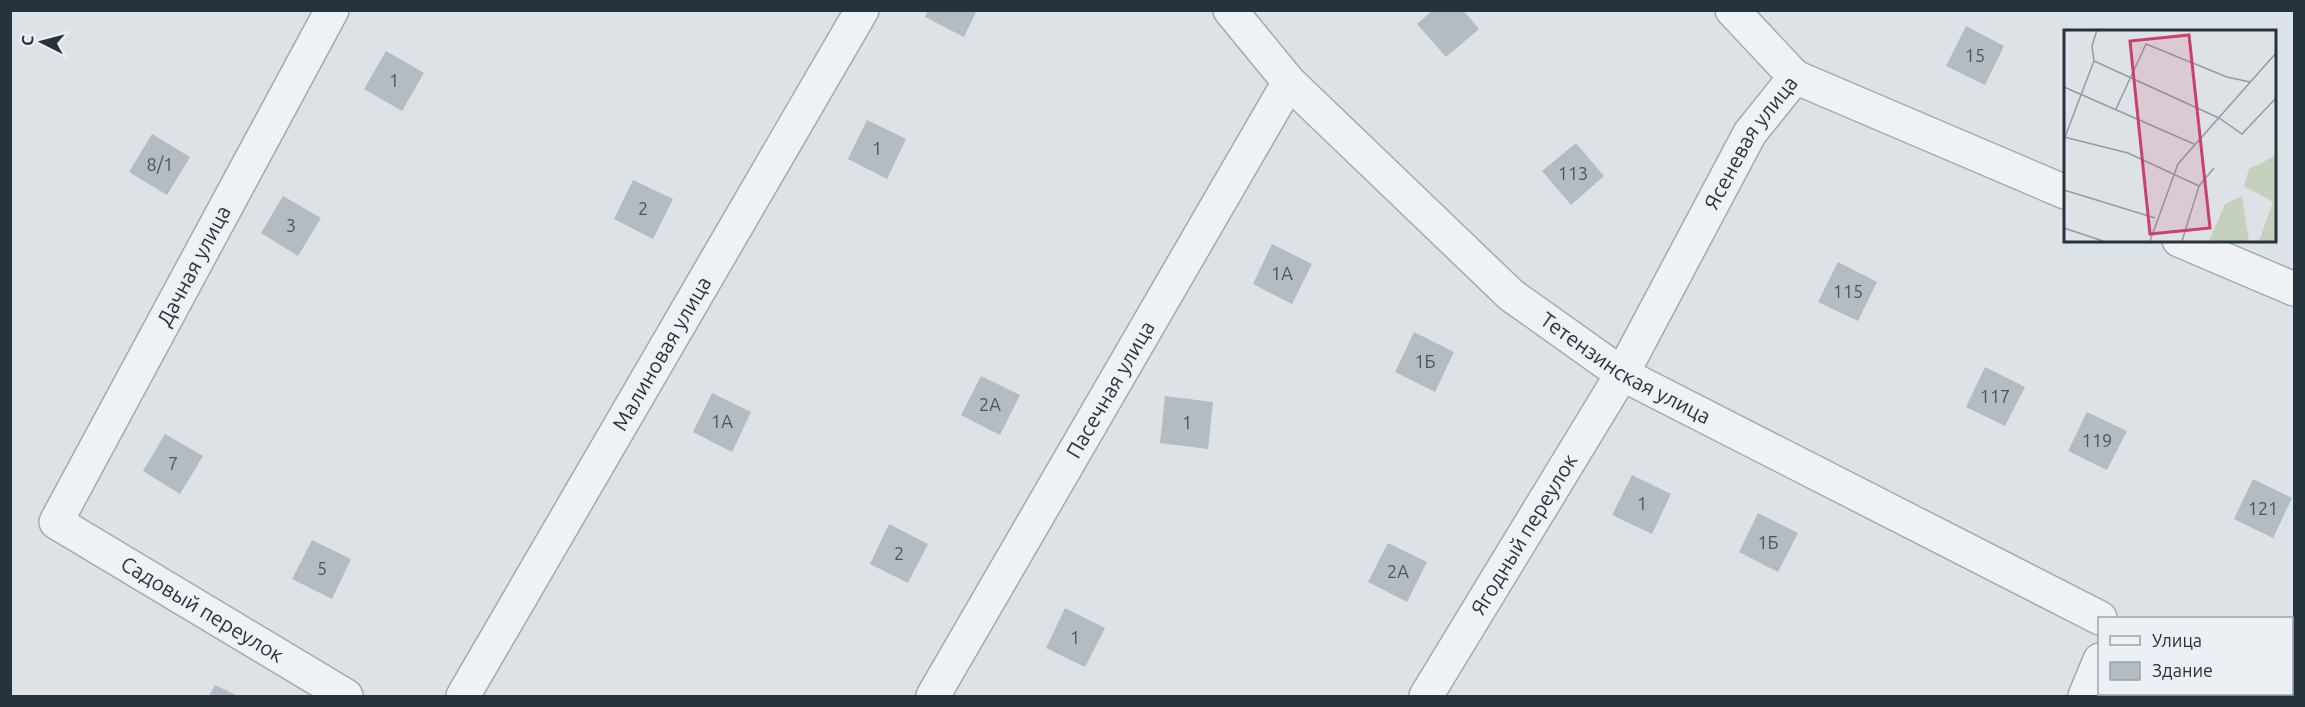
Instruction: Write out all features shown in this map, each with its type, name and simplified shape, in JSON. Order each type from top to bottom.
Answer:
[{"type":"street","name":"Дачная улица","points":[[56,522],[332,10]]},
{"type":"street","name":"Малиновая улица","points":[[463,696],[862,10]]},
{"type":"street","name":"Тетензинская улица","points":[[1230,10],[1289,82],[1511,295],[1622,374],[2098,617]]},
{"type":"street","points":[[1732,10],[1795,77]]},
{"type":"street","name":"Ясеневая улица","points":[[1622,374],[1749,133],[1795,77],[2064,192]]},
{"type":"street","name":"Пасечная улица","points":[[933,696],[1289,82]]},
{"type":"street","points":[[2184,242],[2295,289]]},
{"type":"street","name":"Ягодный переулок","points":[[1426,696],[1622,374]]},
{"type":"street","name":"Садовый переулок","points":[[56,522],[346,696]]},
{"type":"street","points":[[2085,696],[2098,665]]},
{"type":"building","points":[[928,10],[977,10],[964,37],[925,17]]},
{"type":"building","points":[[1433,10],[1463,10],[1479,29],[1446,57],[1417,24]]},
{"type":"building","points":[[1966,26],[2004,46],[1985,85],[1946,66]]},
{"type":"building","points":[[386,51],[424,73],[402,111],[364,89]]},
{"type":"building","points":[[867,120],[906,139],[887,179],[848,159]]},
{"type":"building","points":[[152,134],[190,157],[167,195],[129,172]]},
{"type":"building","points":[[1576,143],[1604,176],[1571,205],[1542,171]]},
{"type":"building","points":[[633,180],[673,199],[653,239],[614,219]]},
{"type":"building","points":[[283,196],[321,218],[298,256],[261,233]]},
{"type":"building","points":[[1272,244],[1312,264],[1292,304],[1253,284]]},
{"type":"building","points":[[1838,262],[1877,282],[1858,321],[1818,302]]},
{"type":"building","points":[[1414,332],[1454,352],[1435,392],[1395,372]]},
{"type":"building","points":[[1985,367],[2025,387],[2005,426],[1966,407]]},
{"type":"building","points":[[981,376],[1020,395],[1000,435],[961,415]]},
{"type":"building","points":[[712,393],[751,412],[732,452],[693,432]]},
{"type":"building","points":[[1165,396],[1213,402],[1208,449],[1160,443]]},
{"type":"building","points":[[2087,412],[2127,431],[2107,470],[2068,451]]},
{"type":"building","points":[[165,434],[203,456],[180,494],[143,471]]},
{"type":"building","points":[[1632,475],[1671,494],[1652,534],[1612,515]]},
{"type":"building","points":[[2253,479],[2292,498],[2273,538],[2234,519]]},
{"type":"building","points":[[1758,513],[1798,533],[1778,572],[1739,552]]},
{"type":"building","points":[[889,524],[928,544],[908,583],[870,564]]},
{"type":"building","points":[[312,540],[351,559],[332,599],[292,579]]},
{"type":"building","points":[[1388,543],[1427,562],[1407,602],[1368,582]]},
{"type":"building","points":[[1065,608],[1105,628],[1085,667],[1046,648]]},
{"type":"building","points":[[215,685],[238,696],[209,696]]}]
